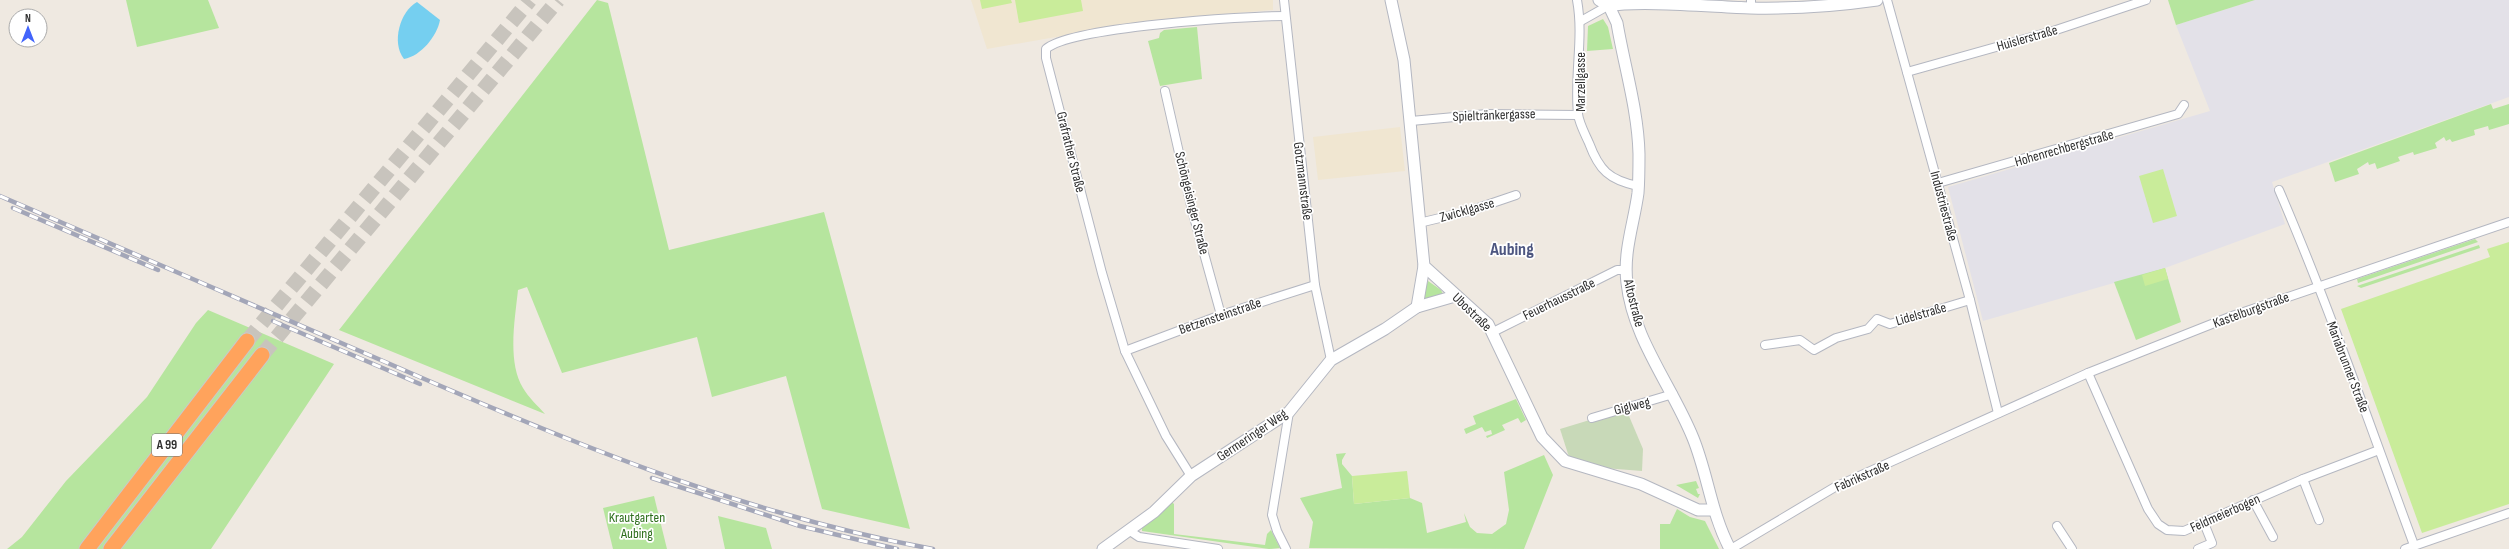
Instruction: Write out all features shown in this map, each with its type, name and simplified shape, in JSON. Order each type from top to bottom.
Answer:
[{"type":"highway","name":"A 99","points":[[87,549],[247,341]]},
{"type":"highway","name":"A 99","points":[[111,549],[262,355]]},
{"type":"street","name":"Gotzmannstraße","points":[[1284,0],[1315,285],[1331,360]]},
{"type":"street","points":[[1391,0],[1404,60],[1418,224],[1424,266],[1417,307]]},
{"type":"street","name":"Marzellgasse","points":[[1576,0],[1581,21],[1578,115],[1600,168],[1622,181],[1638,186]]},
{"type":"street","points":[[1599,0],[1612,3]]},
{"type":"street","points":[[1581,21],[1612,3],[1629,0],[1751,4],[1807,8],[1877,0]]},
{"type":"street","name":"Industriestraße","points":[[1887,0],[1970,300],[1998,413]]},
{"type":"street","name":"Huislerstraße","points":[[1907,72],[2053,31],[2146,0]]},
{"type":"street","name":"Altostraße","points":[[1612,3],[1629,88],[1639,152],[1638,186],[1626,270],[1627,284],[1639,326],[1649,350],[1673,394],[1693,438],[1713,510],[1730,549]]},
{"type":"street","name":"Grafrather Straße","points":[[1191,476],[1166,436],[1125,350],[1102,273],[1046,58],[1046,49],[1053,43],[1063,40],[1122,30],[1214,20],[1285,16]]},
{"type":"street","name":"Schöngeisinger Straße","points":[[1165,91],[1192,210],[1221,315]]},
{"type":"street","name":"Hohenrechbergstraße","points":[[1938,183],[2178,114],[2184,105]]},
{"type":"street","name":"Spieltränkergasse","points":[[1410,121],[1487,114],[1578,115]]},
{"type":"street","name":"Mariabrunner Straße","points":[[2279,190],[2318,286],[2414,545]]},
{"type":"street","name":"Zwicklgasse","points":[[1418,224],[1469,211],[1516,195]]},
{"type":"street","name":"Kastelburgstraße","points":[[1998,413],[2196,330],[2318,286],[2509,222]]},
{"type":"street","name":"Ubostraße","points":[[1424,266],[1455,296],[1488,324],[1542,437],[1565,461],[1641,484],[1698,510],[1713,510]]},
{"type":"street","name":"Feuerhausstraße","points":[[1493,332],[1617,270],[1626,270]]},
{"type":"street","name":"Betzensteinstraße","points":[[1125,350],[1221,315],[1315,285]]},
{"type":"street","name":"Germeringer Weg","points":[[1103,549],[1130,530],[1191,476],[1288,412],[1331,360],[1385,329],[1417,307],[1455,296]]},
{"type":"street","name":"Lidelstraße","points":[[1765,345],[1800,340],[1814,350],[1836,338],[1868,329],[1877,319],[1890,324],[1970,300]]},
{"type":"street","name":"Feldmeierbogen","points":[[2088,374],[2137,487],[2154,519],[2167,530],[2179,532],[2204,523],[2303,479],[2379,450]]},
{"type":"street","name":"Giglweg","points":[[1592,418],[1673,394]]},
{"type":"street","points":[[1286,549],[1277,532],[1272,515],[1288,412]]},
{"type":"street","name":"Fabrikstraße","points":[[1730,549],[1835,487],[1998,413]]},
{"type":"street","points":[[2303,479],[2319,520]]},
{"type":"street","points":[[2253,500],[2273,537]]},
{"type":"street","points":[[2405,549],[2509,514]]},
{"type":"street","points":[[2198,549],[2212,542],[2204,523]]},
{"type":"street","points":[[2057,526],[2072,549]]},
{"type":"street","points":[[1130,530],[1139,537],[1218,549]]},
{"type":"shaded area","points":[[971,0],[1273,0],[1273,10],[1153,20],[987,49]]},
{"type":"shaded area","points":[[2255,0],[2509,0],[2509,97],[2272,182],[2285,224],[2165,268],[1983,321],[1948,187],[2210,111],[2176,25]]},
{"type":"shaded area","points":[[1400,127],[1405,171],[1318,180],[1313,137]]},
{"type":"green space","points":[[126,0],[208,0],[219,28],[137,47]]},
{"type":"green space","points":[[597,0],[608,3],[669,250],[824,212],[910,529],[822,509],[786,376],[712,397],[697,337],[562,373],[527,287],[518,290],[513,340],[515,366],[518,378],[523,388],[545,414],[339,330]]},
{"type":"green space","points":[[980,0],[1011,0],[1012,3],[982,9]]},
{"type":"green space","points":[[1015,0],[1081,0],[1083,11],[1019,23]]},
{"type":"green space","points":[[2168,0],[2255,0],[2176,25]]},
{"type":"green space","points":[[1603,19],[1608,27],[1613,49],[1587,51],[1588,26]]},
{"type":"green space","points":[[1197,27],[1202,79],[1160,86],[1148,41],[1159,38],[1160,33],[1164,30]]},
{"type":"green space","points":[[2491,104],[2493,109],[2509,104],[2509,124],[2489,130],[2488,126],[2474,130],[2475,135],[2452,142],[2450,139],[2446,141],[2444,137],[2435,143],[2437,148],[2414,155],[2413,152],[2398,157],[2400,161],[2377,169],[2375,163],[2369,165],[2368,162],[2357,169],[2359,174],[2335,182],[2329,163]]},
{"type":"green space","points":[[2163,169],[2177,216],[2153,223],[2139,176]]},
{"type":"green space","points":[[2475,239],[2478,242],[2358,283],[2357,279]]},
{"type":"green space","points":[[2509,242],[2509,504],[2422,533],[2341,309],[2490,257],[2487,249]]},
{"type":"green space","points":[[2479,245],[2480,248],[2361,288],[2357,286]]},
{"type":"green space","points":[[2165,268],[2181,322],[2136,340],[2114,282]]},
{"type":"green space","points":[[2165,268],[2168,279],[2145,286],[2142,275]]},
{"type":"green space","points":[[1428,281],[1441,290],[1443,294],[1427,300],[1423,296]]},
{"type":"green space","points":[[208,310],[334,364],[211,549],[7,549],[22,537],[66,481],[147,397],[196,323]]},
{"type":"green space","points":[[1516,399],[1526,420],[1521,423],[1518,418],[1502,425],[1505,430],[1487,438],[1486,436],[1492,434],[1491,430],[1485,432],[1482,427],[1466,434],[1464,429],[1476,424],[1473,416]]},
{"type":"green space","points":[[1626,409],[1643,449],[1642,471],[1604,468],[1569,457],[1560,429]]},
{"type":"green space","points":[[1346,453],[1342,460],[1342,464],[1352,476],[1354,504],[1410,498],[1422,503],[1427,533],[1466,522],[1464,513],[1470,527],[1477,533],[1492,534],[1506,524],[1509,510],[1504,472],[1544,455],[1553,475],[1524,549],[1309,548],[1313,522],[1300,498],[1342,488],[1336,454]]},
{"type":"green space","points":[[1407,471],[1410,498],[1354,504],[1352,476]]},
{"type":"green space","points":[[1696,481],[1699,488],[1696,489],[1698,494],[1700,494],[1698,498],[1676,485]]},
{"type":"green space","name":"Krautgarten Aubing","points":[[654,496],[667,549],[613,549],[603,508]]},
{"type":"green space","points":[[1171,501],[1174,504],[1174,534],[1265,545],[1267,534],[1271,530],[1280,548],[1269,549],[1142,531],[1142,527]]},
{"type":"green space","points":[[1677,509],[1690,517],[1705,521],[1719,549],[1660,549],[1660,524],[1670,524]]},
{"type":"green space","points":[[718,516],[766,528],[772,549],[725,549]]},
{"type":"water","points":[[417,2],[440,20],[432,39],[422,50],[404,59],[398,45],[399,28],[406,12]]},
{"type":"tunnel","points":[[247,341],[530,0]]},
{"type":"tunnel","points":[[262,355],[558,0]]},
{"type":"railway","points":[[0,196],[450,390],[585,446],[722,495],[791,516],[862,534],[933,549]]},
{"type":"railway","points":[[13,208],[158,270]]},
{"type":"railway","points":[[273,321],[420,384]]},
{"type":"railway","points":[[652,478],[800,526],[897,549]]},
{"type":"district","name":"Aubing","points":[[1512,249]]}]
